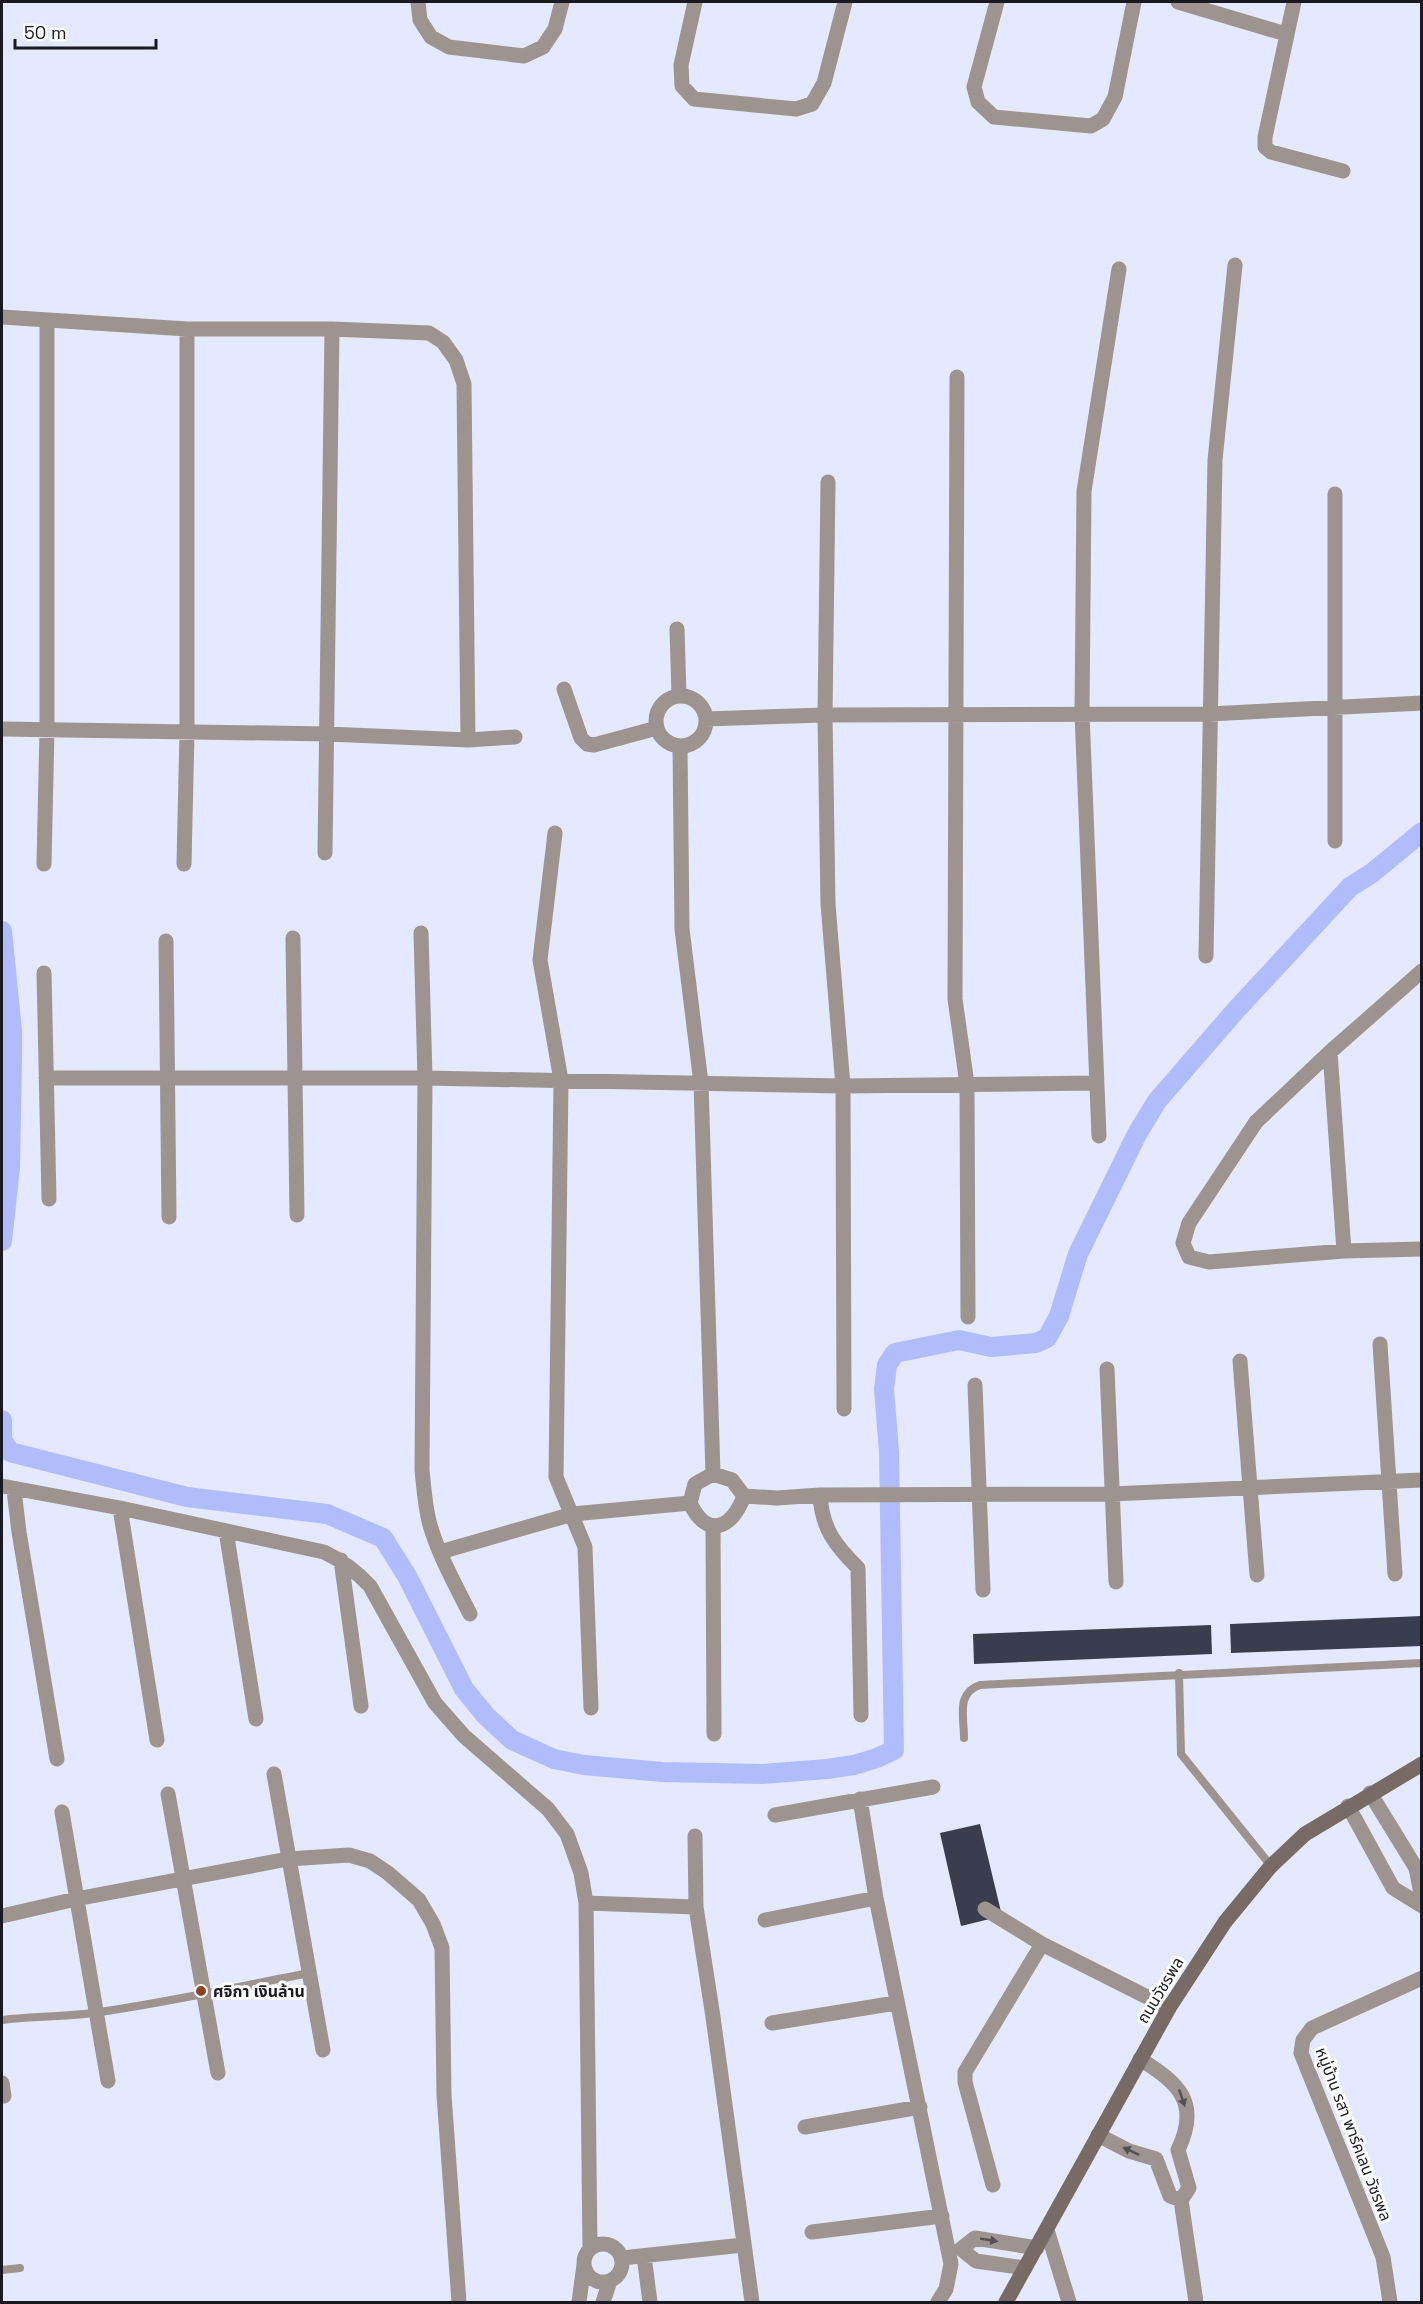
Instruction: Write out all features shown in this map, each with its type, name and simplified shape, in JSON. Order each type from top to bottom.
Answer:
[{"type":"street","points":[[418,2],[420,20],[431,37],[449,47],[524,56],[543,46],[555,29],[561,2]]},
{"type":"street","points":[[695,2],[681,65],[681,86],[693,99],[796,109],[812,104],[824,83],[845,2]]},
{"type":"street","points":[[997,2],[974,87],[978,102],[994,117],[1091,126],[1103,119],[1115,97],[1134,2]]},
{"type":"street","points":[[1178,2],[1286,34]]},
{"type":"street","points":[[1294,2],[1265,137],[1265,147],[1271,152],[1343,171]]},
{"type":"street","points":[[1206,956],[1215,460],[1235,265]]},
{"type":"street","points":[[1099,1136],[1082,713],[1084,491],[1119,269]]},
{"type":"street","points":[[2,317],[188,329],[332,329],[429,333],[443,342],[456,360],[464,384],[468,740]]},
{"type":"street","points":[[44,864],[47,320]]},
{"type":"street","points":[[184,864],[187,732],[188,329]]},
{"type":"street","points":[[325,853],[332,329]]},
{"type":"street","points":[[957,377],[955,999],[967,1084],[968,1317]]},
{"type":"street","points":[[828,482],[825,715],[828,904],[843,1086],[844,1409]]},
{"type":"street","points":[[1335,494],[1335,841]]},
{"type":"street","points":[[677,629],[679,695]]},
{"type":"street","points":[[564,689],[581,738],[587,744],[594,745],[657,728]]},
{"type":"street","points":[[679,695],[686,695],[698,701],[706,719],[706,726],[699,738],[694,743],[680,746],[665,741],[657,728],[656,713],[665,700],[679,695]]},
{"type":"street","points":[[706,719],[825,715],[1209,714],[1422,703]]},
{"type":"street","points":[[2,729],[328,734],[468,740],[515,736]]},
{"type":"street","points":[[680,746],[682,929],[701,1083],[713,1474]]},
{"type":"street","points":[[555,833],[540,960],[561,1080],[556,1477],[585,1547],[591,1708]]},
{"type":"street","points":[[421,933],[425,1078],[423,1470],[425,1504],[430,1527],[440,1552],[470,1614]]},
{"type":"street","points":[[293,938],[297,1215]]},
{"type":"street","points":[[166,941],[169,1078],[168,1217]]},
{"type":"street","points":[[1422,971],[1330,1052],[1256,1122],[1189,1223],[1183,1243],[1189,1257],[1209,1262],[1344,1251],[1422,1249]]},
{"type":"street","points":[[44,973],[49,1199]]},
{"type":"street","points":[[1330,1052],[1344,1251]]},
{"type":"street","points":[[46,1078],[425,1078],[843,1086],[1097,1083]]},
{"type":"street","points":[[1380,1344],[1395,1574]]},
{"type":"street","points":[[1240,1361],[1257,1575]]},
{"type":"street","points":[[1107,1369],[1116,1582]]},
{"type":"street","points":[[975,1384],[983,1590]]},
{"type":"street","points":[[744,1496],[738,1512],[728,1523],[713,1526],[697,1518],[690,1503],[695,1484],[713,1474],[732,1480],[744,1496],[777,1498],[820,1495],[978,1493],[1112,1494],[1422,1480]]},
{"type":"street","points":[[57,1759],[19,1532],[8,1488],[120,1508],[324,1552],[355,1570],[370,1586],[435,1703],[464,1736],[548,1809],[567,1834],[581,1873],[586,1903],[590,2248]]},
{"type":"street","points":[[820,1495],[821,1515],[832,1539],[858,1568],[861,1715]]},
{"type":"street","points":[[440,1552],[573,1514],[690,1503]]},
{"type":"street","points":[[120,1508],[157,1740]]},
{"type":"street","points":[[713,1526],[714,1734]]},
{"type":"street","points":[[226,1531],[256,1719]]},
{"type":"street","points":[[341,1560],[361,1707]]},
{"type":"street","name":"ถนนวัชรพล","points":[[1006,2302],[1169,2008],[1225,1922],[1271,1866],[1305,1834],[1348,1806],[1422,1764]]},
{"type":"street","points":[[274,1774],[323,2050]]},
{"type":"street","points":[[775,1815],[933,1787]]},
{"type":"street","points":[[1370,1793],[1416,1868],[1422,1899]]},
{"type":"street","points":[[168,1794],[218,2073]]},
{"type":"street","points":[[860,1799],[896,2003],[942,2216],[955,2248],[976,2261],[1025,2268]]},
{"type":"street","points":[[1348,1806],[1393,1888],[1422,1906]]},
{"type":"street","points":[[62,1812],[108,2081]]},
{"type":"street","points":[[694,1836],[696,1908],[715,2028],[752,2302]]},
{"type":"street","points":[[2,1916],[76,1899],[288,1859],[349,1855],[370,1861],[388,1873],[419,1900],[433,1924],[442,1948],[444,2096],[459,2302]]},
{"type":"street","points":[[765,1920],[876,1898]]},
{"type":"street","points":[[586,1903],[696,1908]]},
{"type":"street","points":[[985,1909],[1042,1944],[1169,2008]]},
{"type":"street","points":[[993,2185],[965,2082],[965,2072],[1042,1944]]},
{"type":"street","name":"หมู่บ้าน รสา พาร์คเลน วัชรพล","points":[[1390,2302],[1383,2257],[1301,2052],[1303,2040],[1312,2028],[1422,1978]]},
{"type":"street","points":[[772,2023],[896,2003]]},
{"type":"street","points":[[1098,2135],[1129,2151],[1156,2159],[1178,2150],[1184,2138],[1187,2114],[1181,2091],[1168,2076],[1140,2059]]},
{"type":"street","points":[[805,2127],[920,2107]]},
{"type":"street","points":[[1178,2150],[1189,2188],[1181,2200],[1196,2302]]},
{"type":"street","points":[[1156,2159],[1170,2196],[1181,2200]]},
{"type":"street","points":[[812,2232],[942,2216]]},
{"type":"street","points":[[1047,2230],[1069,2302]]},
{"type":"street","points":[[938,2302],[946,2289],[955,2248],[975,2238],[1037,2248]]},
{"type":"street","points":[[579,2302],[584,2265],[586,2253],[590,2248],[602,2243],[609,2244],[615,2247],[622,2258],[622,2269],[610,2281],[593,2280],[584,2265]]},
{"type":"street","points":[[622,2258],[743,2245]]},
{"type":"street","points":[[644,2256],[650,2302]]},
{"type":"street","points":[[603,2302],[610,2281]]},
{"type":"lane","points":[[964,1738],[964,1696],[969,1688],[980,1684],[1422,1663]]},
{"type":"lane","points":[[1179,1673],[1181,1754],[1271,1866]]},
{"type":"lane","points":[[2,2020],[29,2016],[57,2018],[96,2013],[309,1973]]},
{"type":"lane","points":[[2,2270],[20,2268]]},
{"type":"building","points":[[1422,1616],[1422,1646],[1231,1653],[1230,1624]]},
{"type":"building","points":[[1211,1625],[1212,1654],[974,1664],[973,1634]]},
{"type":"building","points":[[980,1824],[1002,1916],[961,1926],[940,1833]]},
{"type":"waterway","points":[[2,1420],[2,1440],[10,1452],[187,1497],[327,1514],[383,1538],[407,1576],[464,1689],[486,1716],[512,1740],[554,1759],[584,1765],[662,1772],[762,1774],[827,1769],[854,1765],[877,1758],[894,1750],[889,1452],[884,1389],[887,1365],[895,1353],[959,1340],[991,1347],[1036,1343],[1047,1338],[1059,1316],[1078,1254],[1137,1134],[1157,1101],[1236,1010],[1350,887],[1372,873],[1422,832]]},
{"type":"waterway","points":[[2,931],[12,1031],[10,1168],[2,1241]]},
{"type":"place","name":"ศจิกา เงินล้าน","points":[[201,1991]]}]
